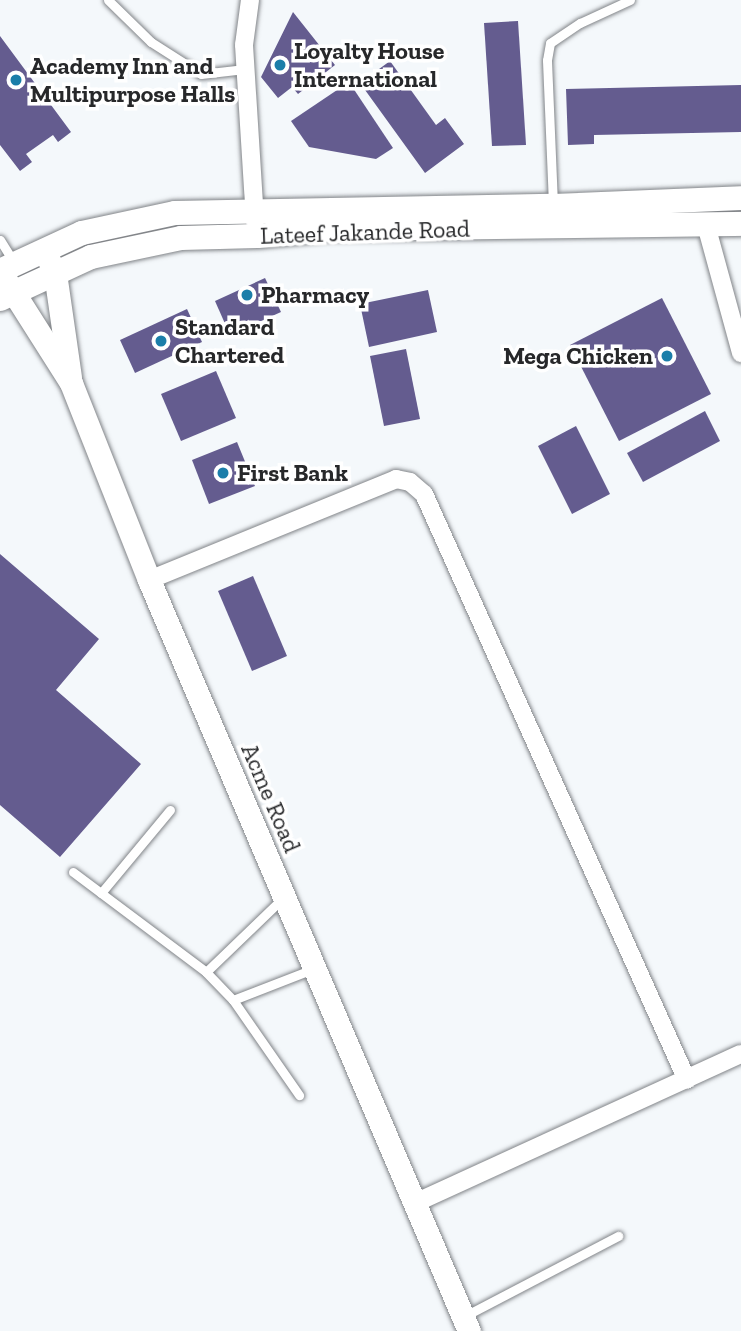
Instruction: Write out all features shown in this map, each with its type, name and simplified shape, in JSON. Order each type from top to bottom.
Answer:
[{"type":"main road","name":"Lateef Jakande Road","points":[[5,280],[44,250],[82,233],[175,214],[254,210],[553,206],[741,198]]},
{"type":"main road","name":"Lateef Jakande Road","points":[[5,280],[55,273],[91,257],[181,238],[257,236],[331,229],[741,225]]},
{"type":"street","points":[[250,0],[244,45],[257,236]]},
{"type":"street","points":[[706,225],[741,353]]},
{"type":"street","points":[[44,250],[55,273],[71,383]]},
{"type":"street","name":"Acme Road","points":[[5,280],[71,383],[149,580],[466,1324]]},
{"type":"street","points":[[149,580],[396,479],[410,482],[424,494],[687,1080]]},
{"type":"street","points":[[415,1203],[741,1054]]},
{"type":"lane","points":[[108,0],[151,42],[201,74],[245,69]]},
{"type":"lane","points":[[553,206],[547,60],[550,43],[580,23],[630,0]]},
{"type":"lane","points":[[0,240],[5,280]]},
{"type":"lane","points":[[101,893],[170,810]]},
{"type":"lane","points":[[74,872],[206,972],[233,1000],[299,1095]]},
{"type":"lane","points":[[206,972],[285,897]]},
{"type":"lane","points":[[233,1000],[315,969]]},
{"type":"lane","points":[[466,1324],[618,1236]]},
{"type":"building","points":[[293,12],[335,65],[298,94],[292,87],[278,98],[261,77]]},
{"type":"building","points":[[518,21],[526,145],[492,146],[484,23]]},
{"type":"building","name":"Academy Inn and Multipurpose Halls","points":[[0,36],[71,132],[58,142],[53,135],[26,154],[32,162],[20,171],[0,145]]},
{"type":"building","points":[[390,61],[436,125],[445,118],[464,144],[425,173],[360,83]]},
{"type":"building","points":[[349,82],[393,148],[376,159],[309,147],[291,121]]},
{"type":"building","points":[[741,85],[741,132],[594,135],[594,144],[568,145],[566,89]]},
{"type":"building","points":[[265,278],[281,312],[230,335],[215,301]]},
{"type":"building","points":[[428,290],[437,332],[369,347],[360,304]]},
{"type":"building","points":[[662,298],[711,394],[619,441],[570,345]]},
{"type":"building","name":"Standard Chartered","points":[[187,309],[202,342],[135,373],[120,340]]},
{"type":"building","points":[[406,349],[420,419],[384,426],[370,356]]},
{"type":"building","points":[[216,371],[236,418],[181,441],[161,394]]},
{"type":"building","points":[[705,411],[720,441],[643,482],[627,453]]},
{"type":"building","points":[[576,426],[610,494],[572,514],[538,446]]},
{"type":"building","name":"First Bank","points":[[237,442],[255,486],[209,504],[192,460]]},
{"type":"building","points":[[0,554],[99,639],[56,690],[141,764],[60,857],[0,805]]},
{"type":"building","points":[[253,576],[287,656],[252,671],[218,591]]},
{"type":"place","name":"Loyalty House International","points":[[280,65]]},
{"type":"place","name":"Academy Inn and Multipurpose Halls","points":[[16,80]]},
{"type":"place","name":"Pharmacy","points":[[247,295]]},
{"type":"place","name":"Standard Chartered","points":[[161,341]]},
{"type":"place","name":"Mega Chicken","points":[[667,356]]},
{"type":"place","name":"First Bank","points":[[223,473]]}]
